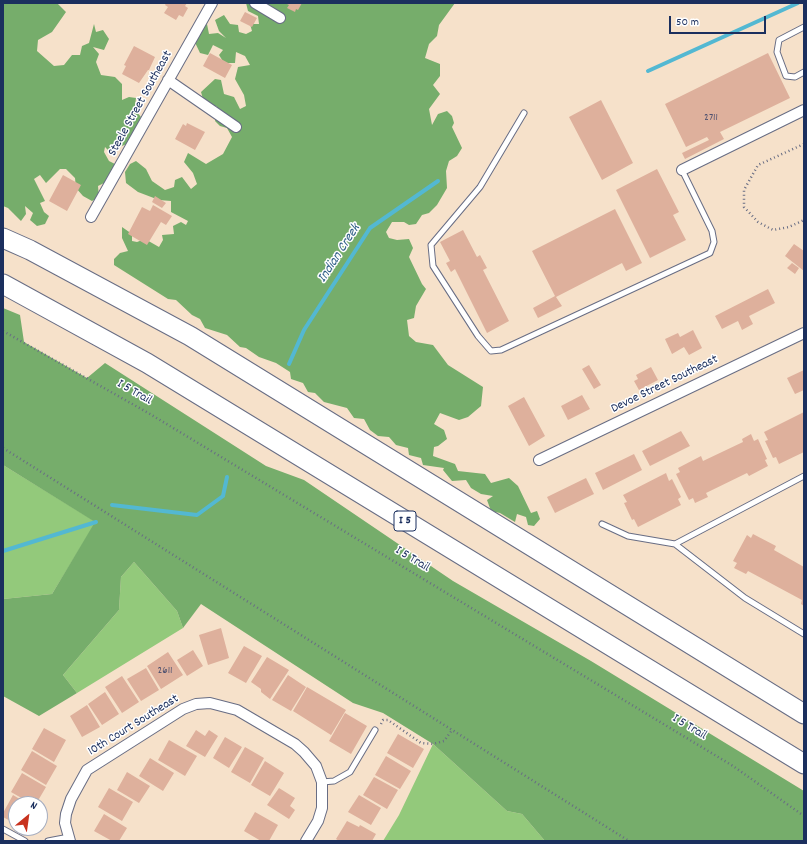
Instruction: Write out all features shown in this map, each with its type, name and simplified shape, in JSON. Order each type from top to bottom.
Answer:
[{"type":"highway","points":[[3,238],[30,250],[190,336],[804,714]]},
{"type":"highway","name":"I 5","points":[[3,284],[147,363],[804,764]]},
{"type":"street","name":"Steele Street Southeast","points":[[91,216],[212,3]]},
{"type":"street","points":[[255,3],[280,18]]},
{"type":"street","points":[[168,80],[236,127]]},
{"type":"street","points":[[682,170],[804,110]]},
{"type":"street","name":"Devoe Street Southeast","points":[[538,460],[804,333]]},
{"type":"street","name":"10th Court Southeast","points":[[69,839],[65,823],[66,814],[71,799],[87,770],[183,709],[196,704],[222,705],[237,710],[294,744],[316,766],[322,782],[322,808],[318,821],[306,841]]},
{"type":"lane","points":[[804,27],[779,40],[777,52],[786,76],[794,76],[804,72]]},
{"type":"lane","points":[[524,113],[480,188],[431,245],[433,266],[478,336],[491,351],[501,350],[710,253],[714,242],[712,231],[682,170]]},
{"type":"lane","points":[[675,544],[804,476]]},
{"type":"lane","points":[[602,524],[628,536],[675,544],[745,598],[804,634]]},
{"type":"lane","points":[[322,782],[334,781],[350,772],[375,730]]},
{"type":"lane","points":[[3,829],[25,841]]},
{"type":"lane","points":[[48,841],[69,839]]},
{"type":"path","points":[[804,144],[758,165],[744,190],[744,207],[758,222],[773,230],[789,227],[804,220]]},
{"type":"path","name":"I 5 Trail","points":[[3,331],[171,426],[733,766],[804,816]]},
{"type":"path","points":[[3,448],[629,841]]},
{"type":"path","points":[[375,730],[384,720],[388,720],[421,743],[433,744],[444,741],[452,730]]},
{"type":"green space","points":[[3,3],[57,3],[66,12],[52,32],[38,40],[37,51],[54,66],[64,65],[72,55],[80,55],[82,46],[89,43],[94,24],[96,32],[103,30],[109,39],[104,50],[93,47],[99,54],[96,62],[101,75],[115,77],[122,84],[122,100],[129,97],[136,98],[135,106],[132,112],[136,111],[141,117],[127,144],[119,147],[114,153],[111,153],[105,147],[104,152],[109,161],[115,164],[106,182],[98,186],[99,197],[92,201],[83,196],[76,188],[75,178],[66,169],[60,169],[46,183],[40,175],[34,179],[45,201],[40,203],[44,212],[49,216],[45,224],[37,226],[30,220],[33,213],[25,206],[26,214],[21,221],[8,208],[3,206]]},
{"type":"green space","points":[[246,3],[455,3],[439,25],[437,36],[429,44],[425,58],[440,64],[440,76],[433,85],[440,94],[429,109],[432,125],[438,114],[447,111],[452,116],[454,123],[452,127],[462,148],[457,156],[449,161],[446,171],[447,188],[437,205],[429,213],[422,215],[416,224],[409,225],[404,222],[392,222],[386,232],[389,238],[397,240],[409,239],[413,248],[409,257],[426,289],[416,306],[414,318],[407,320],[409,336],[416,342],[433,345],[448,365],[483,387],[481,406],[468,417],[459,420],[440,413],[434,424],[444,430],[447,439],[438,446],[434,447],[433,456],[455,464],[458,471],[485,474],[491,483],[509,478],[518,486],[531,513],[537,511],[540,519],[534,526],[528,525],[526,517],[517,514],[515,522],[500,513],[491,511],[487,500],[493,496],[481,494],[471,488],[466,480],[452,481],[443,470],[444,468],[423,465],[421,458],[409,455],[408,448],[396,445],[389,437],[378,436],[370,430],[364,419],[354,418],[347,408],[324,402],[315,393],[308,392],[303,383],[291,379],[290,372],[276,363],[259,357],[246,348],[240,347],[227,335],[205,328],[200,319],[192,315],[176,300],[168,299],[114,265],[114,259],[120,253],[128,251],[122,238],[122,227],[132,234],[132,241],[137,242],[145,239],[159,247],[163,240],[162,235],[174,234],[173,226],[181,222],[186,225],[188,221],[171,212],[171,201],[159,200],[138,192],[126,183],[125,172],[130,164],[136,161],[146,169],[152,181],[165,190],[174,187],[175,180],[182,177],[191,189],[197,184],[193,173],[184,162],[188,153],[206,164],[223,154],[232,137],[227,128],[220,126],[215,121],[217,106],[206,109],[201,92],[215,79],[221,80],[224,94],[234,97],[240,109],[246,106],[244,95],[235,79],[238,67],[250,65],[245,56],[236,52],[235,63],[224,63],[219,55],[223,50],[213,45],[208,55],[200,53],[190,32],[207,24],[209,34],[218,33],[226,38],[219,31],[215,20],[224,15],[230,24],[238,25],[239,32],[246,34],[252,31],[250,24],[259,24],[258,16],[248,11]]},
{"type":"green space","points":[[3,308],[20,315],[24,342],[87,378],[105,363],[266,466],[304,480],[453,581],[591,661],[804,791],[804,841],[545,841],[522,814],[507,811],[433,744],[383,713],[353,703],[201,604],[183,628],[177,611],[134,562],[121,577],[119,610],[63,675],[77,693],[39,716],[3,696],[3,599],[52,594],[95,522],[3,465]]},
{"type":"green space","points":[[3,465],[96,522],[52,594],[3,599]]},
{"type":"green space","points":[[134,562],[177,611],[183,628],[77,693],[63,675],[119,610],[121,577]]},
{"type":"green space","points":[[433,744],[507,811],[522,814],[545,841],[383,841],[399,815]]},
{"type":"building","points":[[166,3],[187,3],[185,6],[188,8],[183,17],[179,15],[176,20],[164,13],[168,7],[165,5]]},
{"type":"building","points":[[285,3],[302,3],[295,12],[287,8],[289,5]]},
{"type":"building","points":[[245,12],[257,18],[252,27],[240,21]]},
{"type":"building","points":[[134,46],[155,57],[149,70],[139,83],[122,74],[126,66],[124,65]]},
{"type":"building","points":[[210,53],[232,65],[225,78],[203,66]]},
{"type":"building","points":[[768,53],[790,98],[720,132],[724,139],[685,159],[682,153],[709,140],[707,137],[686,147],[665,104]]},
{"type":"building","points":[[601,100],[633,163],[602,180],[569,117]]},
{"type":"building","points":[[187,123],[205,132],[195,150],[175,139],[183,124],[186,126]]},
{"type":"building","points":[[657,169],[679,212],[673,215],[686,240],[650,258],[616,190]]},
{"type":"building","points":[[63,175],[81,185],[67,211],[49,201]]},
{"type":"building","points":[[155,196],[166,203],[162,208],[152,202]]},
{"type":"building","points":[[153,205],[172,216],[166,225],[161,222],[147,245],[128,234],[142,207],[150,211]]},
{"type":"building","points":[[615,209],[642,263],[626,271],[622,263],[556,297],[562,306],[538,318],[533,308],[555,296],[532,251]]},
{"type":"building","points":[[463,230],[477,257],[480,255],[487,268],[483,270],[509,321],[487,333],[455,269],[451,272],[446,263],[450,261],[440,242]]},
{"type":"building","points":[[794,244],[804,251],[804,271],[785,256]]},
{"type":"building","points":[[792,263],[799,268],[795,274],[787,268]]},
{"type":"building","points":[[768,289],[775,303],[749,316],[753,324],[742,330],[738,321],[722,329],[715,316]]},
{"type":"building","points":[[693,330],[702,348],[689,355],[684,347],[672,354],[665,339],[678,333],[680,337]]},
{"type":"building","points":[[589,365],[601,385],[594,389],[582,369]]},
{"type":"building","points":[[651,367],[658,380],[639,390],[634,381],[638,379],[636,375]]},
{"type":"building","points":[[804,370],[804,390],[795,394],[787,378]]},
{"type":"building","points":[[582,395],[590,409],[568,420],[561,406]]},
{"type":"building","points":[[524,397],[545,436],[529,446],[508,406]]},
{"type":"building","points":[[804,412],[804,452],[779,464],[776,457],[773,458],[765,441],[768,440],[764,432]]},
{"type":"building","points":[[681,431],[690,446],[650,466],[642,451]]},
{"type":"building","points":[[751,434],[754,441],[758,439],[767,459],[765,460],[768,466],[749,476],[747,473],[706,493],[708,497],[695,503],[693,498],[689,500],[676,474],[680,472],[678,468],[701,456],[703,461],[743,442],[742,439]]},
{"type":"building","points":[[634,454],[642,470],[603,490],[595,473]]},
{"type":"building","points":[[666,473],[669,481],[672,479],[681,497],[678,499],[681,505],[638,527],[634,519],[632,520],[624,503],[627,502],[623,495]]},
{"type":"building","points":[[586,478],[594,494],[555,513],[547,497]]},
{"type":"building","points":[[753,534],[776,546],[774,550],[804,567],[804,606],[801,604],[802,600],[748,571],[746,574],[734,568],[737,563],[733,561],[747,535],[751,538]]},
{"type":"building","points":[[221,628],[229,658],[208,665],[199,635]]},
{"type":"building","points":[[244,646],[262,656],[246,683],[228,673]]},
{"type":"building","points":[[193,650],[203,666],[187,676],[177,660]]},
{"type":"building","points":[[168,652],[183,675],[161,689],[147,666]]},
{"type":"building","points":[[267,657],[289,670],[270,699],[261,692],[261,689],[251,682]]},
{"type":"building","points":[[146,668],[159,690],[141,701],[127,679]]},
{"type":"building","points":[[288,675],[306,687],[291,711],[272,700]]},
{"type":"building","points":[[122,676],[139,702],[122,713],[105,687]]},
{"type":"building","points":[[307,687],[346,710],[331,735],[293,711]]},
{"type":"building","points":[[105,692],[119,714],[102,725],[88,704]]},
{"type":"building","points":[[87,705],[100,727],[82,737],[70,716]]},
{"type":"building","points":[[345,713],[367,726],[351,754],[329,741]]},
{"type":"building","points":[[44,728],[66,740],[54,762],[32,749]]},
{"type":"building","points":[[196,730],[205,736],[209,730],[218,736],[205,757],[186,746]]},
{"type":"building","points":[[398,734],[424,749],[413,768],[387,753]]},
{"type":"building","points":[[225,737],[242,747],[229,768],[213,758]]},
{"type":"building","points":[[169,740],[197,756],[185,776],[158,760]]},
{"type":"building","points":[[245,747],[264,758],[250,783],[231,772]]},
{"type":"building","points":[[32,751],[57,766],[46,785],[21,770]]},
{"type":"building","points":[[386,756],[411,771],[400,789],[375,775]]},
{"type":"building","points":[[150,758],[174,773],[163,791],[139,776]]},
{"type":"building","points":[[265,761],[284,773],[270,796],[251,785]]},
{"type":"building","points":[[127,772],[150,786],[139,803],[117,790]]},
{"type":"building","points":[[22,773],[46,787],[41,796],[18,796],[11,792]]},
{"type":"building","points":[[374,777],[398,790],[387,809],[363,795]]},
{"type":"building","points":[[109,788],[133,802],[122,821],[98,807]]},
{"type":"building","points":[[279,788],[295,798],[290,806],[295,810],[289,819],[267,805]]},
{"type":"building","points":[[359,795],[381,808],[371,825],[348,812]]},
{"type":"building","points":[[8,804],[8,820],[3,817],[3,813]]},
{"type":"building","points":[[255,812],[278,825],[269,841],[261,841],[244,831]]},
{"type":"building","points":[[104,814],[127,828],[119,841],[112,841],[94,831]]},
{"type":"building","points":[[347,821],[359,827],[360,825],[376,834],[372,841],[339,841],[336,839]]},
{"type":"waterway","name":"Indian Creek","points":[[648,71],[798,3]]},
{"type":"waterway","name":"Indian Creek","points":[[289,364],[304,330],[370,228],[438,181]]},
{"type":"waterway","name":"Indian Creek","points":[[112,505],[197,515],[223,496],[227,477]]},
{"type":"waterway","name":"Indian Creek","points":[[3,551],[96,522]]}]
